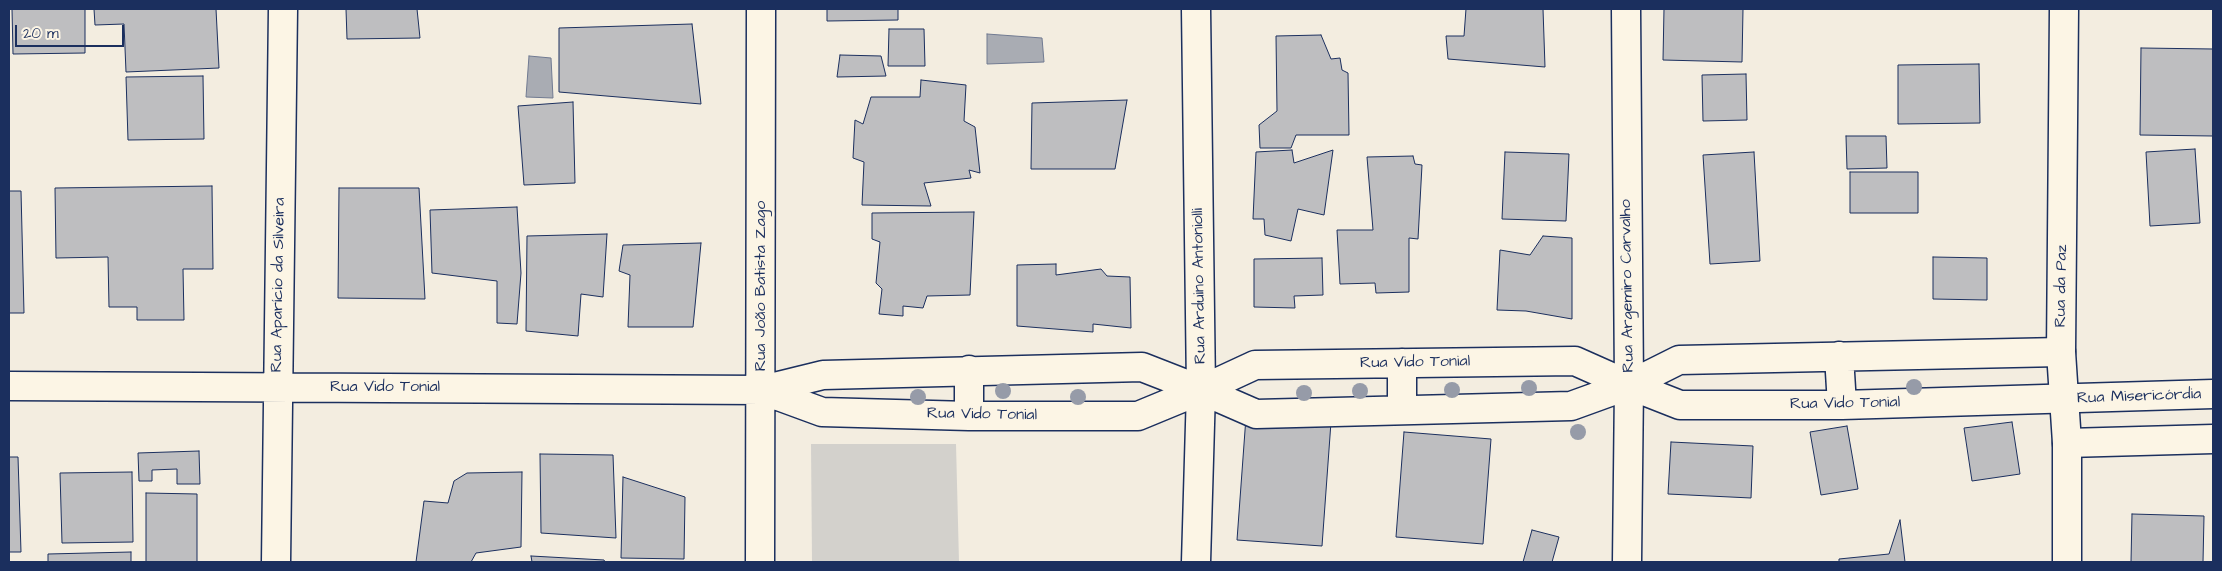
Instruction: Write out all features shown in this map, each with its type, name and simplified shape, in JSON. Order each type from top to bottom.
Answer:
[{"type":"street","name":"Rua Aparício da Silveira","points":[[276,562],[283,9]]},
{"type":"street","name":"Rua João Batista Zago","points":[[760,562],[762,390],[761,9]]},
{"type":"street","name":"Rua Arduino Antoniolli","points":[[1196,9],[1201,390],[1196,562]]},
{"type":"street","name":"Rua Argemiro Carvalho","points":[[1626,9],[1629,385],[1627,562]]},
{"type":"street","name":"Rua da Paz","points":[[2064,9],[2061,352],[2067,443],[2067,562]]},
{"type":"street","name":"Rua Vido Tonial","points":[[9,386],[762,390],[823,375],[1142,367],[1256,414],[1571,406],[1629,385],[1679,360],[2061,352]]},
{"type":"street","points":[[1838,356],[1842,404]]},
{"type":"street","name":"Rua Vido Tonial","points":[[762,390],[822,412],[969,416],[1138,416],[1201,390],[1254,365],[1575,362],[1680,406],[2065,400]]},
{"type":"street","points":[[1402,363],[1402,410]]},
{"type":"street","points":[[969,370],[969,416]]},
{"type":"street","name":"Rua Misericórdia","points":[[2065,400],[2213,394]]},
{"type":"street","points":[[2067,443],[2213,439]]},
{"type":"shaded area","points":[[987,34],[1042,38],[1044,62],[987,64]]},
{"type":"shaded area","points":[[529,56],[551,58],[553,98],[526,97]]},
{"type":"shaded area","points":[[811,444],[956,444],[959,562],[812,562]]},
{"type":"building","points":[[12,9],[85,9],[85,53],[13,54]]},
{"type":"building","points":[[94,9],[216,9],[219,68],[126,72],[124,24],[95,25]]},
{"type":"building","points":[[346,9],[417,9],[420,38],[347,39]]},
{"type":"building","points":[[827,9],[898,9],[898,20],[827,21]]},
{"type":"building","points":[[1466,9],[1543,9],[1545,67],[1448,59],[1446,36],[1464,36]]},
{"type":"building","points":[[1664,9],[1743,9],[1742,62],[1663,60]]},
{"type":"building","points":[[692,24],[701,104],[559,92],[559,28]]},
{"type":"building","points":[[889,29],[924,29],[925,66],[888,66]]},
{"type":"building","points":[[1321,35],[1331,59],[1340,58],[1342,70],[1348,73],[1349,135],[1296,135],[1291,148],[1260,148],[1259,125],[1277,111],[1276,36]]},
{"type":"building","points":[[2141,48],[2213,49],[2213,136],[2140,135]]},
{"type":"building","points":[[840,55],[881,56],[886,76],[837,77]]},
{"type":"building","points":[[1979,64],[1980,123],[1898,124],[1898,65]]},
{"type":"building","points":[[1746,74],[1747,120],[1703,121],[1702,75]]},
{"type":"building","points":[[203,76],[204,139],[128,140],[126,77]]},
{"type":"building","points":[[921,80],[966,85],[964,121],[975,127],[980,173],[969,170],[971,178],[924,183],[931,206],[862,205],[864,162],[853,158],[855,120],[863,124],[871,97],[920,97]]},
{"type":"building","points":[[1127,100],[1115,169],[1031,169],[1032,103]]},
{"type":"building","points":[[573,102],[575,183],[524,185],[518,106]]},
{"type":"building","points":[[1846,136],[1886,136],[1887,168],[1847,169]]},
{"type":"building","points":[[2195,149],[2200,223],[2150,226],[2146,152]]},
{"type":"building","points":[[1292,150],[1294,163],[1333,150],[1324,215],[1298,209],[1291,241],[1265,235],[1264,219],[1253,219],[1256,152]]},
{"type":"building","points":[[1505,152],[1569,154],[1566,221],[1502,219]]},
{"type":"building","points":[[1754,152],[1760,261],[1710,264],[1703,155]]},
{"type":"building","points":[[1413,156],[1415,164],[1422,165],[1418,239],[1409,238],[1409,292],[1376,293],[1375,283],[1340,284],[1337,230],[1373,230],[1367,157]]},
{"type":"building","points":[[1850,172],[1918,172],[1918,213],[1850,213]]},
{"type":"building","points":[[212,186],[213,269],[183,269],[184,320],[137,320],[137,307],[109,307],[108,257],[56,258],[55,188]]},
{"type":"building","points":[[339,188],[419,188],[425,299],[338,298]]},
{"type":"building","points":[[9,191],[21,191],[24,313],[9,313]]},
{"type":"building","points":[[517,207],[521,273],[517,324],[497,323],[497,281],[432,273],[430,210]]},
{"type":"building","points":[[974,212],[970,295],[927,296],[923,308],[903,306],[903,316],[879,314],[882,289],[876,283],[880,242],[872,239],[872,213]]},
{"type":"building","points":[[607,234],[603,297],[581,294],[578,336],[526,331],[527,236]]},
{"type":"building","points":[[1543,236],[1572,238],[1572,319],[1526,311],[1497,310],[1500,250],[1530,255]]},
{"type":"building","points":[[701,243],[693,327],[628,327],[630,275],[619,271],[623,245]]},
{"type":"building","points":[[1933,257],[1987,258],[1987,300],[1933,299]]},
{"type":"building","points":[[1322,258],[1323,295],[1294,296],[1295,308],[1254,307],[1254,259]]},
{"type":"building","points":[[1056,264],[1056,275],[1101,269],[1107,276],[1130,277],[1131,328],[1093,324],[1093,332],[1017,326],[1017,265]]},
{"type":"building","points":[[1246,417],[1331,422],[1322,546],[1237,540]]},
{"type":"building","points":[[2012,422],[2020,474],[1972,481],[1964,428]]},
{"type":"building","points":[[1847,426],[1858,489],[1821,495],[1810,432]]},
{"type":"building","points":[[1404,432],[1491,439],[1483,544],[1396,537]]},
{"type":"building","points":[[1671,442],[1753,446],[1751,498],[1668,494]]},
{"type":"building","points":[[199,451],[200,484],[177,484],[177,469],[152,470],[152,481],[139,481],[138,453]]},
{"type":"building","points":[[540,454],[613,455],[616,538],[541,533]]},
{"type":"building","points":[[9,457],[18,457],[21,552],[9,552]]},
{"type":"building","points":[[132,472],[133,542],[62,543],[60,473]]},
{"type":"building","points":[[522,472],[521,547],[476,553],[471,562],[416,562],[424,501],[448,503],[454,481],[467,473]]},
{"type":"building","points":[[623,477],[685,497],[684,559],[621,558]]},
{"type":"building","points":[[146,493],[197,494],[197,562],[146,562]]},
{"type":"building","points":[[2132,514],[2204,516],[2203,562],[2131,562]]},
{"type":"building","points":[[1900,520],[1905,562],[1839,562],[1839,559],[1889,554]]},
{"type":"building","points":[[1532,530],[1559,537],[1552,562],[1523,562]]},
{"type":"building","points":[[131,552],[131,562],[48,562],[48,554]]},
{"type":"building","points":[[531,556],[604,560],[605,562],[532,562]]}]
